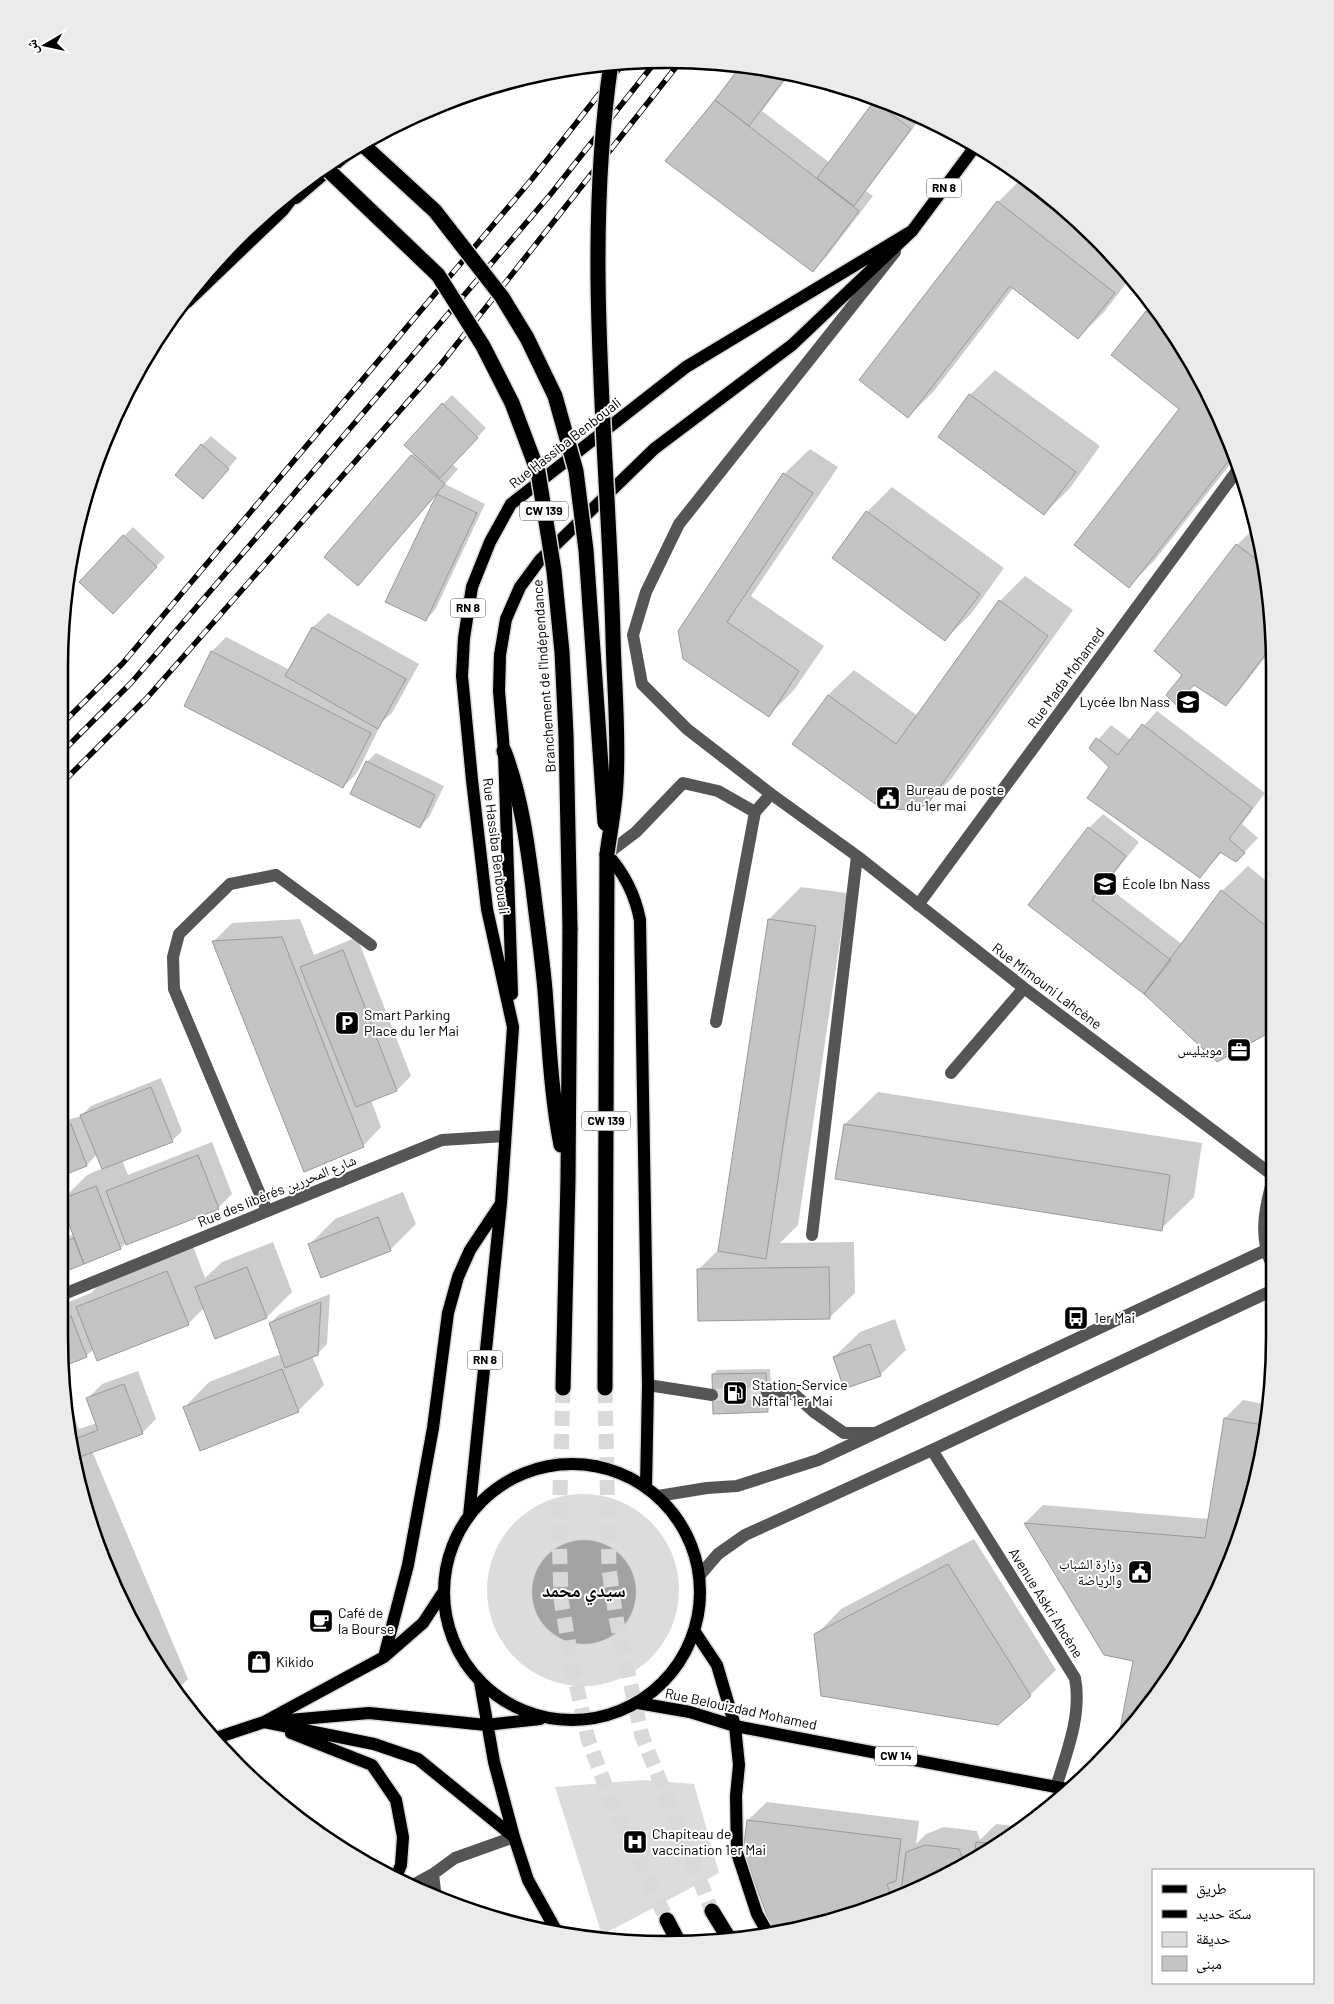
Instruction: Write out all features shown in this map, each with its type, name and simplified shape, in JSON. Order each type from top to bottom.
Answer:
[{"type":"highway","name":"CW 139","points":[[607,854],[616,784],[615,722],[612,598],[597,268],[600,168],[604,114],[611,71]]},
{"type":"highway","name":"CW 139","points":[[367,148],[435,211],[502,297],[527,338],[555,396],[576,470],[586,550],[607,854],[605,1388]]},
{"type":"highway","name":"Branchement de l'Indépendance","points":[[330,172],[438,275],[483,346],[512,403],[538,472],[554,571],[562,652],[566,736],[570,928],[568,1180]]},
{"type":"highway","points":[[215,273],[285,205]]},
{"type":"highway","points":[[504,752],[519,796],[528,849],[545,988],[549,1060],[555,1112],[568,1180]]},
{"type":"highway","name":"CW 139","points":[[563,1388],[568,1180]]},
{"type":"highway","points":[[712,1911],[726,1933]]},
{"type":"highway","points":[[667,1920],[675,1936]]},
{"type":"main road","name":"RN 8","points":[[912,231],[972,151]]},
{"type":"main road","points":[[282,209],[309,186]]},
{"type":"main road","name":"Rue Hassiba Benbouali","points":[[501,1203],[513,1026],[504,752],[499,691],[500,655],[506,620],[520,587],[540,560],[654,449],[792,344],[912,231]]},
{"type":"main road","name":"Rue Hassiba Benbouali","points":[[513,1026],[487,909],[462,676],[464,638],[472,587],[490,542],[511,504],[686,367],[912,231]]},
{"type":"main road","points":[[607,854],[619,868],[629,885],[636,902],[640,920],[648,1385],[646,1487]]},
{"type":"main road","points":[[384,1657],[408,1565],[433,1428],[448,1313],[458,1278],[470,1250],[501,1203]]},
{"type":"main road","name":"RN 8","points":[[469,1516],[501,1203]]},
{"type":"main road","points":[[264,1722],[369,1713],[486,1724],[544,1719],[568,1722],[592,1720],[617,1714],[638,1703],[663,1684],[682,1660],[695,1632],[699,1618],[700,1575],[693,1546],[679,1518],[658,1496],[646,1487],[624,1474],[601,1467],[576,1464],[552,1465],[528,1472],[506,1482],[486,1497],[469,1516],[455,1539],[447,1565],[444,1591],[446,1617],[453,1640],[465,1663],[480,1682],[509,1705],[544,1719]]},
{"type":"main road","points":[[220,1736],[264,1722],[384,1657],[423,1623],[444,1591]]},
{"type":"main road","points":[[695,1632],[717,1665],[735,1726],[739,1765],[736,1796],[737,1853],[757,1914],[765,1928]]},
{"type":"main road","points":[[480,1682],[494,1762],[514,1837],[528,1880],[553,1926]]},
{"type":"main road","name":"Rue Belouizdad Mohamed","points":[[638,1703],[690,1712],[735,1726],[1062,1788]]},
{"type":"main road","points":[[264,1722],[374,1744],[418,1759],[514,1837]]},
{"type":"main road","points":[[264,1722],[372,1765],[396,1800],[403,1837],[401,1865],[398,1873]]},
{"type":"street","name":"Rue Mimouni Lahcène","points":[[912,231],[679,524],[646,592],[633,635],[642,684],[687,729],[771,794],[857,856],[1024,988],[1266,1170]]},
{"type":"street","name":"Rue Mada Mohamed","points":[[918,905],[1235,474]]},
{"type":"street","points":[[607,854],[636,832],[683,782],[718,791],[755,812]]},
{"type":"street","points":[[716,1022],[755,812],[771,794]]},
{"type":"street","points":[[812,1235],[857,856]]},
{"type":"street","points":[[267,1211],[174,989],[173,957],[179,934],[230,884],[276,875],[371,945]]},
{"type":"street","points":[[951,1072],[1024,988]]},
{"type":"street","name":"Rue des libérés شارع المحررين","points":[[68,1292],[442,1140],[505,1136]]},
{"type":"street","points":[[658,1496],[707,1488],[737,1486],[818,1460],[1266,1250],[1264,1212],[1266,1205]]},
{"type":"street","points":[[700,1575],[718,1554],[745,1536],[1266,1293]]},
{"type":"street","points":[[648,1385],[712,1395]]},
{"type":"street","points":[[767,1392],[794,1394],[814,1412],[844,1433],[880,1432]]},
{"type":"street","name":"Avenue Askri Ahcène","points":[[932,1450],[1075,1678],[1078,1694],[1076,1715],[1056,1787]]},
{"type":"street","points":[[418,1882],[455,1858],[514,1837]]},
{"type":"street","points":[[426,1886],[433,1874]]},
{"type":"street","points":[[433,1874],[435,1890]]},
{"type":"green space","points":[[574,1494],[592,1494],[620,1501],[636,1510],[651,1522],[663,1537],[672,1553],[679,1581],[679,1599],[672,1627],[663,1643],[651,1658],[636,1670],[620,1679],[592,1686],[574,1686],[555,1682],[538,1675],[522,1664],[509,1651],[498,1635],[491,1618],[487,1599],[487,1581],[491,1562],[498,1545],[509,1529],[522,1516],[538,1505],[555,1498]]},
{"type":"green space","points":[[642,1780],[694,1784],[719,1873],[606,1933],[601,1932],[555,1787]]},
{"type":"shaded area","points":[[584,1540],[604,1544],[613,1548],[621,1555],[628,1563],[632,1572],[636,1592],[632,1612],[628,1621],[621,1629],[613,1636],[604,1640],[584,1644],[564,1640],[555,1636],[547,1629],[540,1621],[536,1612],[532,1592],[536,1572],[540,1563],[547,1555],[555,1548],[564,1544]]},
{"type":"building","points":[[736,72],[784,79],[749,126],[715,100]]},
{"type":"building","points":[[715,100],[859,211],[813,272],[665,161]]},
{"type":"building","points":[[872,104],[883,108],[911,129],[854,206],[817,178]]},
{"type":"building","points":[[997,201],[1115,293],[1078,339],[1010,286],[908,418],[859,380]]},
{"type":"building","points":[[1146,311],[1153,317],[1186,367],[1205,402],[1229,460],[1129,588],[1074,545],[1179,409],[1111,355]]},
{"type":"building","points":[[969,394],[1076,472],[1044,515],[938,437]]},
{"type":"building","points":[[442,403],[478,438],[440,478],[404,445]]},
{"type":"building","points":[[201,444],[229,469],[203,499],[175,475]]},
{"type":"building","points":[[411,455],[445,484],[358,586],[324,557]]},
{"type":"building","points":[[783,473],[813,493],[727,622],[799,671],[769,717],[683,659],[678,631]]},
{"type":"building","points":[[437,494],[477,513],[426,621],[385,602]]},
{"type":"building","points":[[866,511],[980,594],[945,641],[832,558]]},
{"type":"building","points":[[123,535],[157,567],[113,614],[79,582]]},
{"type":"building","points":[[1236,544],[1256,559],[1265,628],[1266,654],[1226,706],[1194,685],[1176,705],[1166,695],[1182,675],[1154,651]]},
{"type":"building","points":[[999,600],[1048,636],[927,805],[908,810],[881,808],[792,744],[828,695],[896,744]]},
{"type":"building","points":[[312,627],[406,679],[378,729],[285,676]]},
{"type":"building","points":[[211,651],[371,733],[343,788],[184,706]]},
{"type":"building","points":[[1142,724],[1252,808],[1229,839],[1245,853],[1236,862],[1220,852],[1200,878],[1087,798],[1109,767],[1089,748],[1096,738],[1118,755]]},
{"type":"building","points":[[366,761],[435,795],[420,828],[350,794]]},
{"type":"building","points":[[1088,827],[1126,856],[1092,900],[1171,960],[1144,994],[1028,905]]},
{"type":"building","points":[[1221,890],[1266,926],[1266,1034],[1217,1062],[1144,994]]},
{"type":"building","points":[[768,919],[816,926],[766,1259],[718,1251]]},
{"type":"building","points":[[282,937],[364,1147],[304,1172],[212,941]]},
{"type":"building","name":"Smart Parking Place du 1er Mai","points":[[343,950],[397,1091],[356,1107],[300,967]]},
{"type":"building","points":[[151,1087],[173,1142],[102,1169],[80,1115]]},
{"type":"building","points":[[71,1124],[87,1166],[68,1173],[68,1125]]},
{"type":"building","points":[[844,1124],[1170,1175],[1162,1231],[835,1179]]},
{"type":"building","points":[[198,1155],[219,1209],[126,1245],[106,1191]]},
{"type":"building","points":[[96,1186],[121,1249],[84,1264],[68,1222],[68,1196]]},
{"type":"building","points":[[378,1217],[391,1251],[321,1278],[308,1244]]},
{"type":"building","points":[[74,1238],[84,1264],[68,1270],[68,1240]]},
{"type":"building","points":[[247,1267],[267,1318],[215,1339],[195,1287]]},
{"type":"building","points":[[829,1267],[830,1319],[698,1321],[697,1269]]},
{"type":"building","points":[[167,1271],[189,1325],[97,1361],[76,1307]]},
{"type":"building","points":[[321,1302],[318,1355],[285,1368],[269,1323]]},
{"type":"building","points":[[71,1316],[87,1357],[69,1364],[68,1337],[68,1317]]},
{"type":"building","points":[[870,1344],[881,1376],[844,1389],[833,1357]]},
{"type":"building","points":[[282,1369],[299,1412],[200,1451],[183,1407]]},
{"type":"building","points":[[766,1373],[768,1412],[713,1414],[712,1374]]},
{"type":"building","points":[[124,1384],[143,1434],[80,1457],[77,1438],[98,1430],[86,1398]]},
{"type":"building","name":"وزارة الشباب والرياضة","points":[[1224,1418],[1260,1424],[1255,1454],[1235,1530],[1205,1602],[1165,1670],[1143,1702],[1120,1730],[1133,1661],[1104,1655],[1024,1523],[1205,1538]]},
{"type":"building","points":[[97,1525],[133,1609],[113,1566]]},
{"type":"building","points":[[948,1564],[1031,1696],[998,1725],[821,1696],[814,1634]]},
{"type":"building","points":[[747,1820],[901,1839],[896,1881],[887,1884],[890,1893],[860,1905],[822,1916],[771,1927],[743,1851]]},
{"type":"building","points":[[976,1842],[987,1843],[975,1851]]},
{"type":"building","points":[[925,1845],[959,1849],[963,1858],[901,1889],[906,1852]]},
{"type":"tunnel","points":[[563,1388],[559,1529],[561,1599],[572,1664],[588,1739],[614,1809],[667,1920]]},
{"type":"tunnel","points":[[605,1388],[609,1569],[616,1618],[642,1736],[712,1911]]},
{"type":"tunnel","points":[[712,1395],[767,1393]]},
{"type":"railway","points":[[68,746],[131,683],[256,538],[550,195],[650,68]]},
{"type":"railway","points":[[68,777],[146,699],[441,364],[675,68]]},
{"type":"railway","points":[[68,718],[123,663],[532,179],[618,70]]},
{"type":"place","name":"Lycée Ibn Nass","points":[[1188,702]]},
{"type":"place","name":"Bureau de poste du 1er mai","points":[[888,798]]},
{"type":"place","name":"École Ibn Nass","points":[[1105,884]]},
{"type":"place","name":"Smart Parking Place du 1er Mai","points":[[347,1023]]},
{"type":"place","name":"موبيليس","points":[[1239,1050]]},
{"type":"place","name":"1er Mai","points":[[1076,1318]]},
{"type":"place","name":"Station-Service Naftal 1er Mai","points":[[735,1393]]},
{"type":"place","name":"وزارة الشباب والرياضة","points":[[1140,1572]]},
{"type":"place","name":"Café de la Bourse","points":[[321,1621]]},
{"type":"place","name":"Kikido","points":[[259,1662]]},
{"type":"place","name":"Chapiteau de vaccination 1er Mai","points":[[635,1842]]},
{"type":"district","name":"سيدي محمد","points":[[584,1590]]}]
